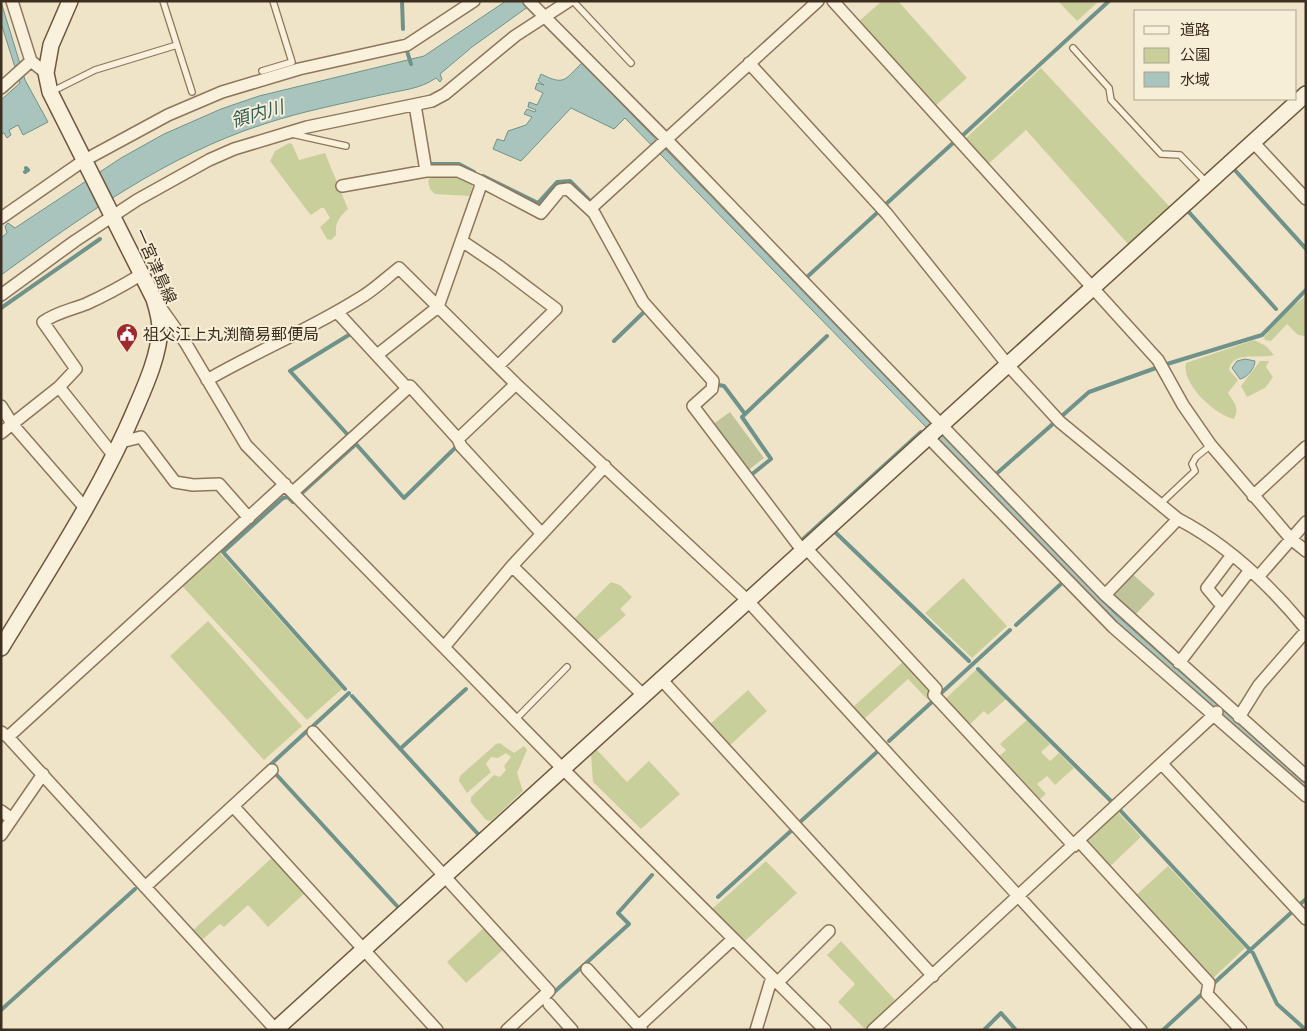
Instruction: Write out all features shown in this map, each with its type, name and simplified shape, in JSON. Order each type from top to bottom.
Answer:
[{"type":"street","points":[[12,1],[24,68]]},
{"type":"street","name":"一宮津島線","points":[[1,648],[86,508],[122,442],[145,385],[157,346],[159,315],[154,299],[50,92],[46,73],[51,45],[70,1]]},
{"type":"street","points":[[1,218],[84,161],[168,116],[222,92],[340,58],[407,45],[474,1]]},
{"type":"street","points":[[529,1],[660,144],[934,430],[1113,627],[1219,711],[1239,718],[1306,776]]},
{"type":"street","points":[[1,295],[137,200],[209,160],[234,149],[287,133],[364,114],[432,101],[445,94],[515,36],[544,16],[571,1]]},
{"type":"street","points":[[590,209],[818,1]]},
{"type":"street","points":[[833,1],[1162,365],[1183,405],[1211,445],[1291,539],[1306,551]]},
{"type":"street","points":[[749,64],[887,214],[1007,364],[1058,420],[1123,475],[1131,478],[1178,519],[1207,534],[1232,555],[1279,596],[1306,630],[1259,685],[1239,718]]},
{"type":"street","points":[[24,68],[46,73]]},
{"type":"street","points":[[1,88],[24,68]]},
{"type":"street","points":[[542,534],[461,446],[458,440],[410,386],[289,488],[248,518],[5,734],[276,1030],[660,678],[1306,94]]},
{"type":"street","points":[[415,105],[426,171]]},
{"type":"street","points":[[1253,142],[1306,199]]},
{"type":"street","points":[[342,186],[426,171],[458,171],[541,213],[560,190],[568,189],[590,209],[643,302],[713,381],[712,389],[693,406],[804,548],[936,689],[934,695],[1209,983],[1207,994],[1241,1030]]},
{"type":"street","points":[[378,355],[438,307],[482,182]]},
{"type":"street","points":[[462,241],[556,309],[498,366]]},
{"type":"street","points":[[207,380],[252,354],[338,312],[361,298],[400,268],[516,384],[606,466],[747,600],[1141,1030]]},
{"type":"street","points":[[1,433],[59,387],[76,369],[42,322],[57,312],[83,305],[107,295],[142,274]]},
{"type":"street","points":[[154,299],[185,342],[246,445],[562,768],[825,1030]]},
{"type":"street","points":[[338,312],[407,388]]},
{"type":"street","points":[[458,440],[516,384]]},
{"type":"street","points":[[59,387],[114,456]]},
{"type":"street","points":[[1,406],[13,425],[86,508]]},
{"type":"street","points":[[934,430],[1105,595],[1179,663],[1219,711],[1306,796]]},
{"type":"street","points":[[122,442],[141,437],[175,482],[193,485],[219,484],[248,518]]},
{"type":"street","points":[[1253,496],[1306,447]]},
{"type":"street","points":[[444,647],[512,566],[606,466]]},
{"type":"street","points":[[1105,595],[1178,519]]},
{"type":"street","points":[[1179,663],[1222,606],[1306,522]]},
{"type":"street","points":[[1222,606],[1207,588],[1232,555]]},
{"type":"street","points":[[512,566],[643,694]]},
{"type":"street","points":[[660,678],[933,976]]},
{"type":"street","points":[[874,1030],[1219,711]]},
{"type":"street","points":[[313,732],[549,991],[507,1030]]},
{"type":"street","points":[[1162,764],[1306,919]]},
{"type":"street","points":[[146,887],[272,770]]},
{"type":"street","points":[[1,835],[43,774]]},
{"type":"street","points":[[233,806],[437,1030]]},
{"type":"street","points":[[1,811],[12,819]]},
{"type":"street","points":[[756,1030],[774,980],[829,931]]},
{"type":"street","points":[[587,969],[641,1028],[733,939]]},
{"type":"street","points":[[549,1004],[572,1030]]},
{"type":"lane","points":[[164,1],[192,92]]},
{"type":"lane","points":[[262,71],[292,62],[273,1]]},
{"type":"lane","points":[[571,1],[631,63]]},
{"type":"lane","points":[[50,92],[96,70],[177,45]]},
{"type":"lane","points":[[1073,48],[1109,88],[1111,100],[1161,154],[1180,155],[1207,183]]},
{"type":"lane","points":[[287,133],[346,146]]},
{"type":"lane","points":[[1160,504],[1176,487],[1193,475],[1195,471],[1192,464],[1196,457],[1211,445]]},
{"type":"lane","points":[[515,720],[567,667]]},
{"type":"green space","points":[[882,1],[898,1],[967,78],[934,107],[858,22]]},
{"type":"green space","points":[[1058,1],[1099,1],[1077,21]]},
{"type":"green space","points":[[1041,68],[1170,207],[1128,244],[1026,130],[987,165],[964,140]]},
{"type":"green space","points":[[289,143],[292,144],[299,160],[325,153],[348,209],[338,220],[336,235],[331,240],[327,239],[320,227],[330,218],[324,208],[311,215],[270,161],[275,151]]},
{"type":"green space","points":[[456,175],[473,183],[470,196],[435,194],[430,189],[428,180],[433,176]]},
{"type":"green space","points":[[1306,296],[1306,333],[1304,336],[1298,335],[1287,324],[1271,341],[1265,340],[1264,337],[1290,308]]},
{"type":"green space","points":[[1254,340],[1266,346],[1274,355],[1241,357],[1232,364],[1229,370],[1238,380],[1228,393],[1236,408],[1234,419],[1218,412],[1194,389],[1186,371],[1186,363]]},
{"type":"green space","points":[[1260,361],[1269,361],[1266,367],[1273,377],[1265,388],[1247,397],[1241,386]]},
{"type":"green space","points":[[730,412],[764,458],[747,471],[712,425]]},
{"type":"green space","points":[[219,552],[342,689],[307,720],[182,586]]},
{"type":"green space","points":[[1130,572],[1155,594],[1135,615],[1110,593]]},
{"type":"green space","points":[[963,578],[1007,626],[972,658],[925,613]]},
{"type":"green space","points":[[611,582],[620,585],[632,597],[620,609],[626,615],[595,642],[573,620]]},
{"type":"green space","points":[[208,621],[302,726],[264,760],[170,656]]},
{"type":"green space","points":[[905,660],[933,693],[927,699],[908,679],[863,720],[852,708]]},
{"type":"green space","points":[[976,670],[1006,699],[988,715],[984,711],[967,727],[943,701]]},
{"type":"green space","points":[[748,690],[767,711],[727,748],[708,726]]},
{"type":"green space","points":[[1027,720],[1050,744],[1041,752],[1050,761],[1059,753],[1074,768],[1055,785],[1047,776],[1037,784],[1046,794],[1036,803],[996,759],[1006,750],[1000,744]]},
{"type":"green space","points":[[500,743],[514,753],[524,746],[527,750],[517,773],[523,791],[491,821],[486,820],[471,802],[471,797],[494,775],[500,777],[506,770],[504,766],[511,757],[506,753],[498,758],[491,757],[486,764],[491,772],[467,793],[459,781],[460,776],[496,744]]},
{"type":"green space","points":[[596,749],[627,782],[649,761],[680,794],[641,829],[593,782],[591,754]]},
{"type":"green space","points":[[1116,810],[1141,837],[1106,870],[1083,840]]},
{"type":"green space","points":[[275,855],[307,891],[268,927],[248,905],[224,927],[220,924],[201,941],[192,931]]},
{"type":"green space","points":[[766,861],[797,893],[745,941],[712,909]]},
{"type":"green space","points":[[1168,866],[1245,948],[1210,981],[1133,898]]},
{"type":"green space","points":[[486,926],[505,948],[466,983],[447,962]]},
{"type":"green space","points":[[841,941],[895,1000],[866,1030],[838,1002],[855,984],[827,955]]},
{"type":"water","name":"領内川","points":[[506,1],[536,1],[472,47],[440,74],[442,79],[440,82],[436,78],[418,87],[294,115],[228,137],[194,152],[127,189],[95,209],[1,275],[1,238],[7,233],[5,226],[8,223],[15,228],[121,158],[164,134],[221,109],[259,96],[424,56]]},
{"type":"water","points":[[1,2],[25,80],[48,122],[23,135],[18,125],[9,130],[11,135],[7,138],[4,133],[1,134],[1,100],[20,83],[1,23]]},
{"type":"water","points":[[582,63],[1114,613],[1306,784],[1306,792],[1115,626],[926,427],[625,118],[614,129],[571,108],[521,161],[493,149],[497,139],[504,141],[508,131],[526,125],[532,117],[524,114],[527,109],[535,112],[536,110],[528,107],[529,102],[537,105],[543,93],[535,89],[537,83],[544,85],[538,81],[541,74],[555,80],[564,79]]},
{"type":"water","points":[[1245,359],[1255,361],[1255,364],[1248,375],[1240,379],[1232,368],[1237,361]]},
{"type":"waterway","points":[[402,1],[403,29]]},
{"type":"waterway","points":[[962,136],[1109,1]]},
{"type":"waterway","points":[[407,51],[411,64]]},
{"type":"waterway","points":[[886,204],[953,143]]},
{"type":"waterway","points":[[429,164],[459,164],[474,172]]},
{"type":"waterway","points":[[25,172],[28,170],[26,168]]},
{"type":"waterway","points":[[1233,168],[1306,249]]},
{"type":"waterway","points":[[483,176],[538,203],[557,182],[570,181],[589,200]]},
{"type":"waterway","points":[[1187,210],[1276,309]]},
{"type":"waterway","points":[[807,277],[878,212]]},
{"type":"waterway","points":[[1,308],[100,239]]},
{"type":"waterway","points":[[995,475],[1089,392],[1167,364],[1262,335],[1306,290]]},
{"type":"waterway","points":[[614,341],[645,311]]},
{"type":"waterway","points":[[347,434],[290,371],[352,333]]},
{"type":"waterway","points":[[751,475],[771,459],[742,417],[827,336]]},
{"type":"waterway","points":[[719,385],[724,386],[745,414]]},
{"type":"waterway","points":[[802,540],[921,432]]},
{"type":"waterway","points":[[303,492],[356,444],[404,498],[456,447]]},
{"type":"waterway","points":[[293,502],[288,497],[283,498],[223,552],[345,689]]},
{"type":"waterway","points":[[835,532],[969,661]]},
{"type":"waterway","points":[[1016,625],[1062,583]]},
{"type":"waterway","points":[[939,695],[1010,630]]},
{"type":"waterway","points":[[978,669],[1113,803]]},
{"type":"waterway","points":[[400,749],[466,689]]},
{"type":"waterway","points":[[313,726],[349,693]]},
{"type":"waterway","points":[[352,696],[478,834]]},
{"type":"waterway","points":[[889,741],[933,701]]},
{"type":"waterway","points":[[268,767],[307,731]]},
{"type":"waterway","points":[[799,823],[878,751]]},
{"type":"waterway","points":[[274,772],[397,906]]},
{"type":"waterway","points":[[1119,809],[1253,953],[1277,1004],[1306,1030]]},
{"type":"waterway","points":[[718,897],[792,830]]},
{"type":"waterway","points":[[551,995],[629,924],[618,913],[652,875]]},
{"type":"waterway","points":[[1,1010],[135,889]]},
{"type":"waterway","points":[[1298,906],[1306,899]]},
{"type":"waterway","points":[[1213,984],[1293,911]]},
{"type":"waterway","points":[[1163,1030],[1202,994]]},
{"type":"waterway","points":[[984,1030],[1001,1013],[1016,1030]]},
{"type":"place","name":"祖父江上丸渕簡易郵便局","points":[[127,353]]}]
